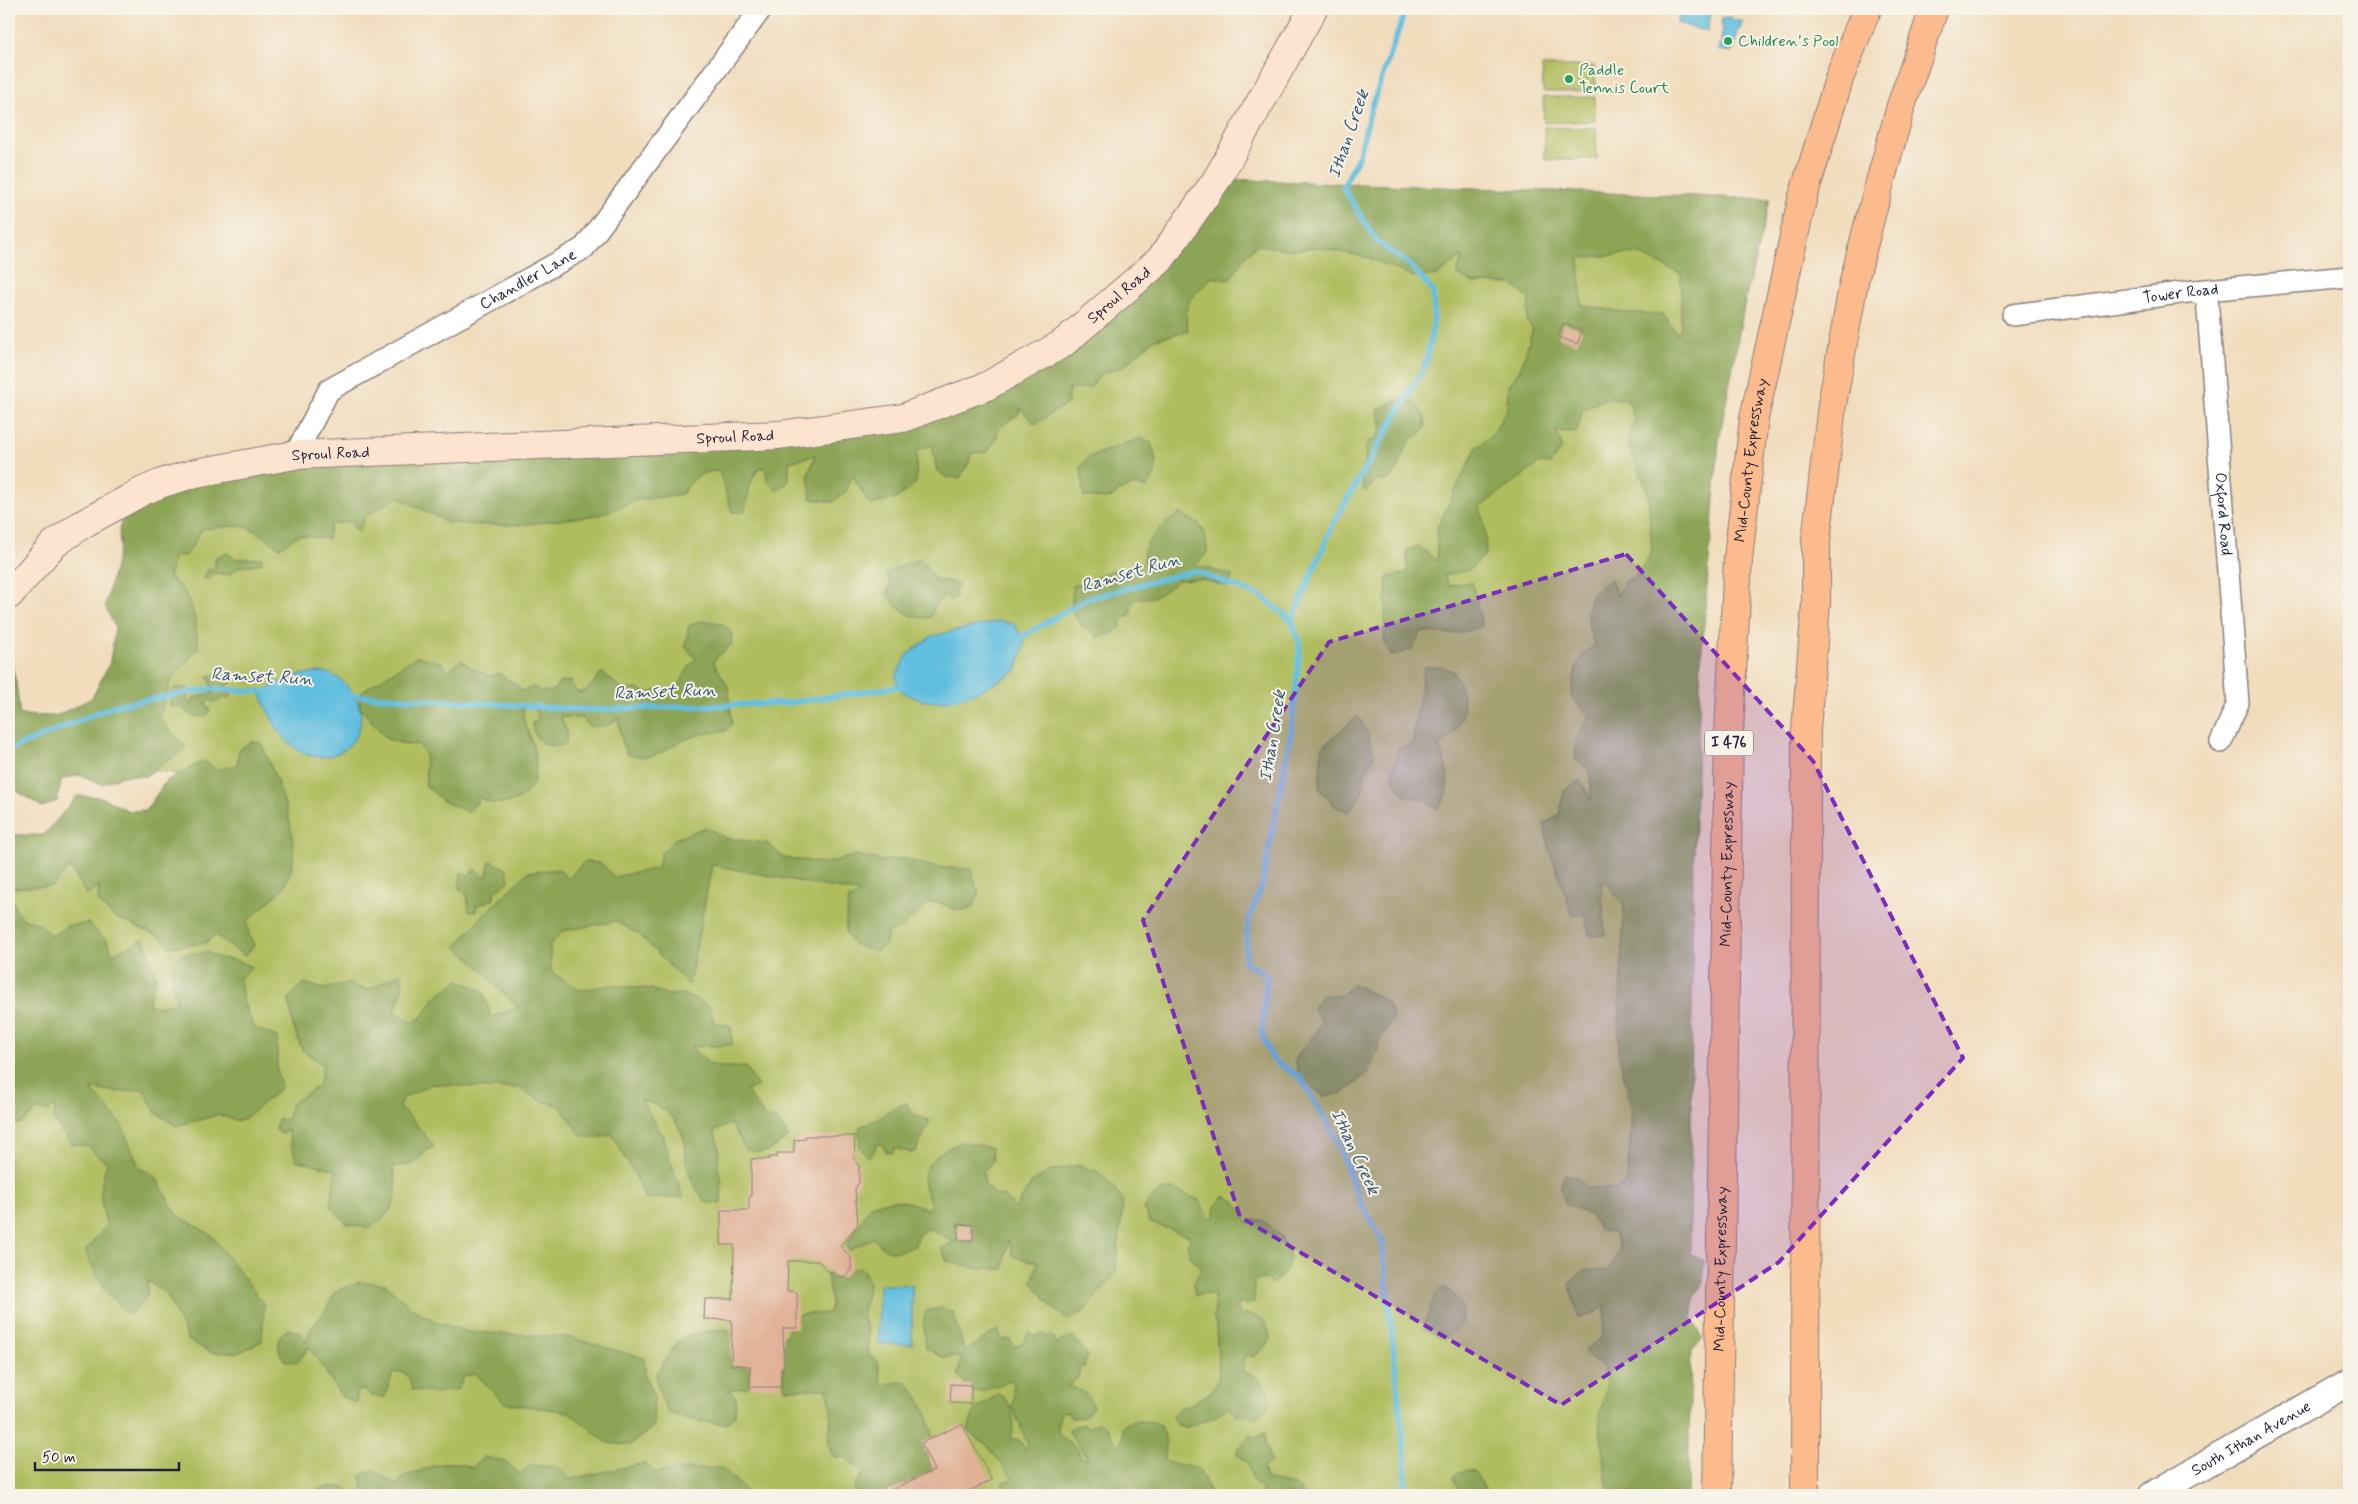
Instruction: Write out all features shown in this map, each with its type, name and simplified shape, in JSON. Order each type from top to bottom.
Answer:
[{"type":"highway","name":"Mid-County Expressway","points":[[1717,1495],[1729,731],[1738,559],[1754,418],[1802,200],[1840,76],[1867,9]]},
{"type":"highway","points":[[1805,1495],[1806,730],[1816,604],[1816,541],[1832,405],[1854,281],[1901,106],[1934,9]]},
{"type":"main road","name":"Sproul Road","points":[[9,595],[29,569],[53,545],[81,525],[143,491],[196,473],[295,456],[779,434],[903,418],[987,386],[1062,344],[1160,260],[1217,179],[1313,9]]},
{"type":"street","name":"Chandler Lane","points":[[295,456],[329,390],[584,248],[762,9]]},
{"type":"street","name":"Tower Road","points":[[2013,315],[2195,291],[2349,277]]},
{"type":"street","name":"Oxford Road","points":[[2195,291],[2207,296],[2238,703],[2221,742]]},
{"type":"street","name":"South Ithan Avenue","points":[[2152,1495],[2349,1382]]},
{"type":"highlighted area","points":[[1626,554],[1813,761],[1963,1058],[1779,1262],[1561,1405],[1240,1217],[1143,920],[1329,642]]},
{"type":"green space","name":"Paddle Tennis Court","points":[[1542,66],[1594,66],[1597,92],[1543,92]]},
{"type":"green space","points":[[1543,97],[1595,97],[1595,121],[1544,123]]},
{"type":"green space","points":[[1544,127],[1596,128],[1597,159],[1545,160]]},
{"type":"green space","points":[[1217,179],[1770,199],[1727,250],[1703,384],[1679,1495],[9,1495],[9,843],[175,859],[187,775],[100,763],[143,491],[903,418],[1062,344]]},
{"type":"green space","points":[[1217,179],[1770,199],[1745,301],[1719,440],[1701,660],[1693,880],[1690,1253],[1705,1261],[1703,1284],[1694,1296],[1693,1319],[1703,1338],[1691,1351],[1688,1495],[1608,1495],[1599,1421],[1606,1389],[1605,1368],[1583,1351],[1601,1338],[1606,1305],[1593,1314],[1579,1318],[1569,1282],[1588,1269],[1608,1271],[1620,1250],[1614,1232],[1600,1231],[1591,1217],[1577,1208],[1566,1205],[1560,1187],[1565,1174],[1579,1178],[1586,1188],[1616,1189],[1627,1183],[1632,1110],[1618,1052],[1624,905],[1607,883],[1601,881],[1605,935],[1589,936],[1585,914],[1573,916],[1549,848],[1544,824],[1559,815],[1564,791],[1580,780],[1591,800],[1590,771],[1575,759],[1576,740],[1590,716],[1571,698],[1579,661],[1595,645],[1590,632],[1588,618],[1591,597],[1596,590],[1611,579],[1617,596],[1625,581],[1635,577],[1652,552],[1648,492],[1627,443],[1634,421],[1629,402],[1610,398],[1582,411],[1577,432],[1557,431],[1562,448],[1550,464],[1540,463],[1480,507],[1485,530],[1486,554],[1469,570],[1444,575],[1449,586],[1472,582],[1482,626],[1452,633],[1422,631],[1412,649],[1391,656],[1384,640],[1387,577],[1407,573],[1407,551],[1418,546],[1437,561],[1437,528],[1476,448],[1493,434],[1507,409],[1508,386],[1520,370],[1533,329],[1527,322],[1529,299],[1512,284],[1474,283],[1457,275],[1462,256],[1438,275],[1414,277],[1369,258],[1317,247],[1292,250],[1257,245],[1247,254],[1229,280],[1212,277],[1194,295],[1188,306],[1188,331],[1155,339],[1122,367],[1101,374],[1090,388],[1068,389],[1068,403],[1035,424],[1020,408],[1019,414],[999,427],[996,439],[988,452],[972,453],[960,478],[946,477],[937,471],[932,445],[917,450],[916,483],[896,499],[870,505],[852,475],[847,490],[833,502],[811,499],[808,474],[816,455],[789,462],[789,481],[777,491],[768,482],[765,468],[758,468],[751,483],[744,512],[732,512],[719,471],[712,471],[697,477],[682,494],[637,500],[599,515],[520,525],[448,523],[398,497],[366,516],[358,532],[349,522],[331,524],[328,539],[299,535],[279,548],[259,533],[243,527],[226,526],[202,529],[187,555],[174,557],[169,578],[177,583],[188,599],[195,619],[199,649],[171,678],[159,719],[186,748],[146,776],[122,776],[102,784],[79,775],[62,779],[57,801],[42,807],[9,786],[9,654],[16,682],[20,715],[56,716],[92,698],[110,662],[115,627],[105,606],[120,546],[119,529],[127,506],[295,455],[903,418],[1062,344]],"holes":[[[1637,253],[1681,274],[1681,328],[1677,334],[1663,314],[1629,313],[1582,305],[1579,258]]]},
{"type":"green space","points":[[1396,400],[1413,401],[1424,416],[1425,428],[1408,444],[1395,472],[1392,473],[1392,478],[1384,481],[1376,480],[1366,491],[1363,489],[1362,470],[1365,462],[1367,442],[1375,440],[1382,429],[1378,410]]},
{"type":"green space","points":[[1141,438],[1150,442],[1156,466],[1153,477],[1146,488],[1134,485],[1118,491],[1114,496],[1106,499],[1084,497],[1081,467],[1089,457]]},
{"type":"green space","points":[[1180,513],[1198,524],[1206,537],[1207,552],[1196,565],[1234,576],[1228,587],[1201,579],[1178,580],[1160,594],[1150,598],[1138,598],[1131,605],[1131,614],[1122,619],[1120,628],[1111,634],[1097,637],[1081,624],[1075,616],[1072,606],[1073,586],[1113,570],[1131,571],[1144,562],[1144,550],[1150,539]]},
{"type":"green space","points":[[227,553],[236,559],[261,558],[262,563],[239,567],[228,575],[215,573],[208,579],[204,579],[203,576],[208,573],[207,569],[214,570],[216,557]]},
{"type":"green space","points":[[921,559],[935,580],[948,581],[959,585],[955,590],[956,598],[951,601],[947,595],[936,603],[931,617],[918,617],[906,613],[888,595],[890,582],[886,573]]},
{"type":"green space","points":[[701,621],[719,623],[732,634],[731,645],[713,661],[728,686],[732,724],[726,731],[696,736],[661,753],[638,757],[627,754],[623,746],[618,718],[605,726],[589,726],[582,718],[561,717],[567,733],[566,743],[553,746],[539,740],[533,730],[532,723],[539,720],[534,706],[524,705],[523,717],[534,750],[536,772],[532,786],[527,793],[513,802],[495,803],[479,797],[476,804],[468,812],[443,801],[426,786],[425,753],[418,744],[407,745],[387,739],[360,708],[359,695],[364,690],[418,656],[442,663],[448,671],[461,660],[470,667],[490,676],[499,673],[517,685],[522,691],[534,687],[541,692],[553,691],[559,683],[571,681],[574,689],[580,693],[589,688],[602,672],[623,690],[637,689],[648,693],[659,691],[668,697],[677,688],[688,668],[696,659],[685,646],[689,626]]},
{"type":"green space","points":[[1424,667],[1442,667],[1453,671],[1459,682],[1464,703],[1463,713],[1455,731],[1438,747],[1445,763],[1448,779],[1445,794],[1437,809],[1423,799],[1405,796],[1392,777],[1398,749],[1411,745],[1413,739]]},
{"type":"green space","points":[[227,672],[232,675],[233,682],[224,687],[232,694],[230,698],[225,697],[215,702],[209,700],[205,703],[210,710],[208,714],[200,717],[190,714],[181,706],[170,707],[170,692],[174,688],[189,689],[187,700],[191,705],[194,698],[214,692],[208,676]]},
{"type":"green space","points":[[1358,716],[1368,735],[1374,756],[1365,774],[1362,793],[1349,812],[1336,807],[1319,788],[1322,747]]},
{"type":"green space","points":[[253,741],[262,744],[282,796],[292,835],[293,854],[290,872],[283,888],[247,922],[249,935],[254,945],[245,956],[215,935],[205,943],[169,947],[161,937],[114,917],[98,902],[99,886],[87,895],[73,871],[68,868],[53,886],[9,888],[9,830],[10,835],[44,835],[77,796],[101,797],[129,811],[146,810],[166,781],[203,761],[217,770],[237,765],[239,750]]},
{"type":"green space","points":[[706,827],[725,838],[767,843],[784,858],[827,863],[857,855],[882,861],[903,858],[933,867],[971,869],[979,895],[973,907],[958,911],[939,902],[928,903],[901,928],[888,932],[886,944],[878,951],[857,946],[847,935],[846,920],[849,899],[861,893],[712,865],[689,985],[638,934],[616,921],[563,931],[550,944],[551,972],[580,990],[612,985],[651,989],[668,995],[683,994],[709,1006],[714,1022],[731,1026],[732,1045],[691,1047],[709,1064],[723,1067],[746,1067],[758,1087],[746,1090],[767,1120],[775,1117],[789,1137],[773,1148],[759,1152],[745,1149],[731,1124],[714,1131],[719,1147],[718,1167],[722,1183],[721,1203],[707,1203],[697,1190],[689,1173],[686,1162],[686,1145],[675,1120],[657,1105],[641,1100],[661,1133],[683,1197],[645,1199],[635,1175],[612,1134],[596,1139],[581,1135],[560,1106],[542,1101],[519,1088],[486,1088],[432,1084],[402,1099],[399,1108],[434,1146],[427,1150],[414,1164],[393,1167],[396,1187],[394,1203],[385,1216],[368,1228],[347,1224],[330,1206],[336,1170],[296,1160],[287,1129],[285,1133],[281,1134],[276,1130],[279,1119],[287,1120],[291,1104],[319,1085],[323,1065],[302,1050],[293,1026],[289,998],[304,983],[323,989],[347,983],[368,990],[401,973],[401,993],[394,1011],[413,1023],[424,1015],[436,997],[459,980],[483,991],[491,1017],[518,1007],[493,983],[488,975],[456,946],[483,916],[528,872],[559,869],[568,879],[584,862],[601,863],[614,877],[658,868],[661,853],[675,839]]},
{"type":"green space","points":[[490,861],[507,869],[509,881],[494,892],[494,899],[476,906],[476,912],[469,911],[467,895],[459,889],[461,872],[468,875],[474,869],[486,878]]},
{"type":"green space","points":[[9,896],[23,919],[39,924],[51,936],[67,926],[88,923],[107,941],[113,954],[144,939],[156,977],[148,1005],[160,1006],[177,1002],[171,977],[173,967],[181,954],[206,952],[219,958],[236,960],[252,967],[240,978],[243,1001],[254,1028],[277,1037],[277,1070],[281,1088],[244,1119],[239,1121],[218,1115],[176,1126],[155,1112],[143,1089],[120,1092],[91,1089],[121,1124],[140,1169],[155,1175],[176,1214],[211,1235],[264,1304],[262,1341],[240,1352],[212,1353],[188,1340],[167,1294],[148,1281],[147,1297],[130,1315],[103,1286],[85,1252],[107,1225],[101,1194],[102,1180],[107,1163],[87,1146],[71,1144],[54,1121],[55,1104],[49,1111],[37,1110],[21,1124],[9,1123]]},
{"type":"green space","points":[[1353,984],[1385,1000],[1394,1017],[1379,1042],[1368,1073],[1345,1092],[1324,1097],[1300,1077],[1295,1061],[1322,1022],[1313,1008],[1322,995],[1341,996]]},
{"type":"green space","points":[[907,1103],[915,1115],[930,1120],[916,1151],[911,1153],[895,1148],[892,1153],[886,1152],[882,1144],[877,1144],[873,1153],[867,1157],[860,1147],[859,1127],[872,1122],[895,1107]]},
{"type":"green space","points":[[964,1142],[991,1148],[993,1161],[983,1172],[985,1184],[994,1194],[1006,1197],[1015,1209],[1032,1182],[1050,1171],[1079,1165],[1098,1172],[1114,1187],[1123,1202],[1116,1273],[1083,1312],[1069,1320],[1052,1307],[1032,1282],[1038,1261],[1028,1261],[1013,1256],[1008,1240],[1003,1270],[980,1269],[947,1261],[941,1248],[954,1242],[931,1229],[920,1234],[915,1246],[902,1251],[888,1250],[873,1238],[849,1251],[847,1244],[872,1204],[894,1200],[912,1203],[926,1209],[931,1204],[924,1185],[926,1170],[930,1163],[942,1152]]},
{"type":"green space","points":[[1172,1189],[1199,1200],[1207,1214],[1213,1219],[1215,1207],[1224,1196],[1229,1198],[1239,1207],[1248,1224],[1251,1220],[1262,1220],[1281,1236],[1290,1258],[1286,1271],[1273,1284],[1265,1279],[1254,1280],[1254,1302],[1247,1305],[1239,1302],[1238,1310],[1242,1318],[1245,1314],[1264,1321],[1267,1325],[1270,1341],[1264,1349],[1252,1357],[1245,1354],[1242,1371],[1259,1380],[1271,1395],[1269,1407],[1255,1418],[1246,1415],[1235,1415],[1228,1406],[1214,1417],[1186,1428],[1177,1425],[1172,1417],[1179,1408],[1190,1405],[1212,1391],[1219,1378],[1216,1326],[1213,1316],[1215,1309],[1214,1294],[1195,1295],[1193,1284],[1201,1269],[1190,1256],[1187,1244],[1191,1237],[1149,1222],[1144,1209],[1155,1194]]},
{"type":"green space","points":[[859,1267],[864,1271],[869,1283],[862,1317],[868,1329],[869,1355],[878,1362],[882,1385],[905,1381],[924,1407],[933,1437],[921,1444],[934,1470],[893,1489],[886,1490],[883,1495],[857,1495],[854,1493],[855,1485],[863,1473],[846,1457],[834,1457],[831,1452],[829,1436],[831,1410],[827,1389],[785,1389],[780,1339],[787,1335],[788,1330],[801,1314],[829,1313],[831,1304],[827,1273],[834,1277],[844,1277],[851,1270]]},
{"type":"green space","points":[[360,1282],[386,1284],[411,1308],[437,1322],[469,1332],[569,1337],[644,1358],[646,1379],[654,1396],[653,1427],[630,1445],[607,1443],[569,1412],[504,1403],[476,1374],[464,1376],[458,1389],[434,1393],[412,1390],[410,1380],[404,1372],[393,1373],[385,1397],[371,1396],[365,1390],[358,1390],[356,1403],[342,1397],[309,1347],[297,1363],[284,1360],[278,1343],[281,1335],[289,1329],[301,1333],[307,1342],[310,1330],[325,1311],[336,1291]]},
{"type":"green space","points":[[1443,1287],[1457,1298],[1463,1314],[1459,1328],[1445,1339],[1423,1328],[1435,1295]]},
{"type":"green space","points":[[942,1308],[953,1312],[965,1352],[997,1330],[1003,1340],[1010,1339],[1014,1347],[1024,1342],[1029,1332],[1034,1336],[1044,1334],[1045,1338],[1049,1335],[1055,1338],[1056,1344],[1073,1336],[1087,1354],[1084,1367],[1079,1367],[1077,1378],[1068,1386],[1086,1394],[1093,1407],[1089,1413],[1078,1418],[1071,1418],[1066,1411],[1061,1412],[1058,1428],[1061,1436],[1079,1451],[1080,1458],[1088,1459],[1068,1430],[1075,1426],[1085,1424],[1087,1428],[1101,1422],[1108,1428],[1117,1445],[1123,1440],[1122,1427],[1126,1424],[1136,1421],[1151,1423],[1161,1426],[1163,1430],[1166,1447],[1164,1461],[1199,1468],[1211,1495],[1005,1495],[1001,1491],[1004,1481],[1013,1479],[986,1444],[968,1430],[974,1411],[998,1394],[1011,1407],[1013,1426],[1011,1438],[1019,1440],[1026,1449],[1028,1445],[1012,1406],[1014,1397],[1012,1380],[980,1392],[971,1390],[958,1375],[961,1358],[954,1356],[944,1358],[926,1348],[923,1325],[926,1311]]},
{"type":"green space","points":[[727,1329],[747,1339],[760,1377],[749,1387],[728,1390],[736,1397],[735,1415],[726,1424],[692,1420],[668,1413],[658,1388],[656,1374],[672,1350],[683,1338],[690,1335],[699,1332]]},
{"type":"green space","points":[[1266,1432],[1265,1445],[1271,1461],[1263,1468],[1266,1479],[1291,1484],[1305,1495],[1261,1495],[1263,1490],[1253,1482],[1247,1462],[1236,1454],[1250,1435],[1257,1438]]},
{"type":"green space","points":[[484,1457],[503,1461],[520,1474],[531,1465],[557,1467],[570,1479],[646,1463],[655,1473],[672,1470],[723,1468],[749,1495],[356,1495],[363,1490],[361,1475],[374,1470],[397,1485],[404,1476],[445,1463],[462,1464],[472,1468]]},
{"type":"green space","points":[[1466,1470],[1474,1471],[1489,1495],[1461,1495],[1453,1479],[1457,1473]]},
{"type":"green space","points":[[328,1487],[344,1487],[355,1495],[313,1495],[315,1491]]},
{"type":"water","points":[[1680,9],[1712,9],[1707,32],[1677,23]]},
{"type":"water","name":"Children's Pool","points":[[1723,17],[1744,22],[1738,32],[1732,52],[1719,50]]},
{"type":"water","points":[[999,621],[1014,624],[1025,643],[1016,671],[973,694],[958,699],[928,701],[913,697],[898,688],[896,676],[908,654],[932,636]]},
{"type":"water","points":[[321,672],[340,679],[347,686],[359,705],[361,719],[355,738],[349,745],[342,751],[323,757],[302,753],[286,740],[269,713],[261,694],[289,678]]},
{"type":"water","points":[[879,1285],[912,1285],[912,1344],[878,1344]]},
{"type":"building","points":[[1563,323],[1582,330],[1577,344],[1558,337]]},
{"type":"building","points":[[805,1136],[855,1136],[854,1158],[859,1166],[859,1182],[855,1189],[858,1224],[840,1246],[851,1258],[851,1270],[844,1277],[834,1277],[818,1261],[788,1261],[787,1291],[797,1292],[797,1328],[783,1328],[784,1367],[781,1367],[781,1387],[750,1387],[750,1366],[731,1365],[732,1320],[704,1319],[705,1299],[733,1299],[734,1245],[721,1245],[721,1210],[749,1210],[751,1159],[770,1159],[769,1157],[777,1157],[777,1153],[794,1153],[794,1140],[805,1139]]},
{"type":"building","points":[[958,1224],[973,1225],[973,1240],[958,1240]]},
{"type":"building","points":[[951,1384],[971,1385],[971,1404],[950,1403]]},
{"type":"building","points":[[962,1424],[992,1480],[962,1495],[880,1495],[934,1470],[921,1443]]},
{"type":"waterway","name":"Ithan Creek","points":[[1406,9],[1371,109],[1359,155],[1343,187],[1377,242],[1410,265],[1433,291],[1434,319],[1426,364],[1334,522],[1292,621],[1300,646],[1292,728],[1262,885],[1248,922],[1245,962],[1267,976],[1262,1035],[1273,1060],[1300,1077],[1335,1136],[1358,1197],[1382,1240],[1405,1458],[1406,1495]]},
{"type":"waterway","name":"Ramset Run","points":[[1017,640],[1086,599],[1194,571],[1263,597],[1292,621]]},
{"type":"waterway","name":"Ramset Run","points":[[348,695],[591,710],[787,703],[904,686]]},
{"type":"waterway","name":"Ramset Run","points":[[9,750],[116,705],[209,689],[271,692]]},
{"type":"place","name":"Children's Pool","points":[[1728,41]]},
{"type":"place","name":"Paddle Tennis Court","points":[[1569,79]]}]
